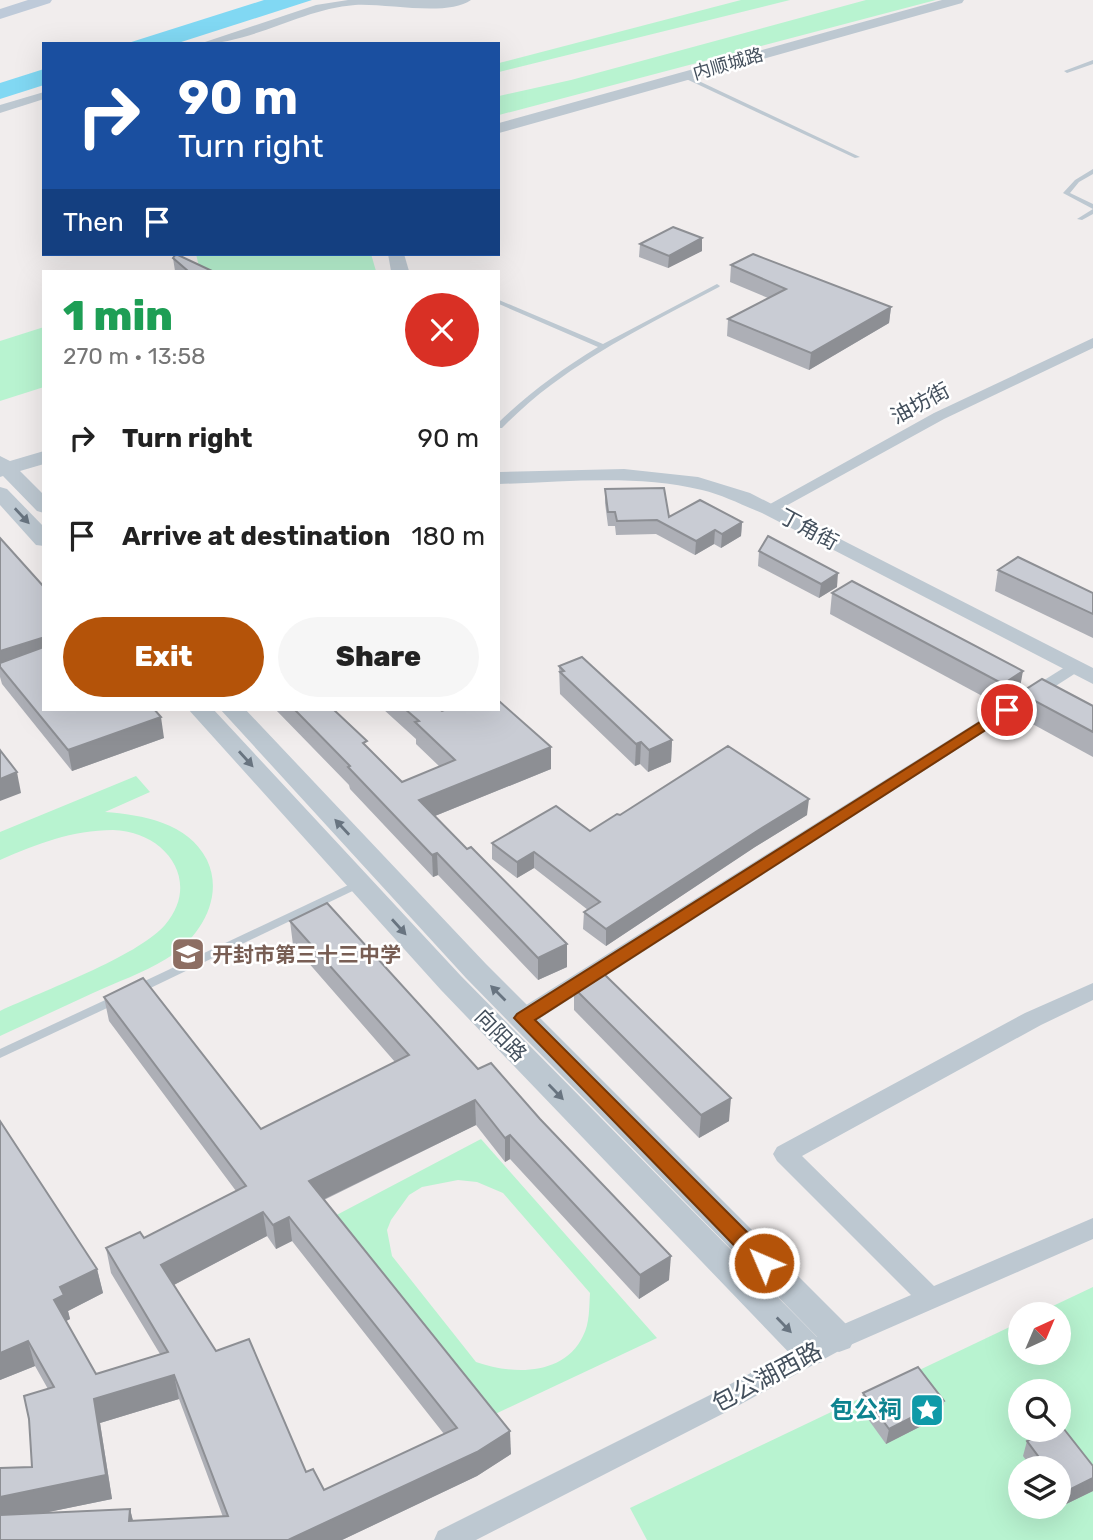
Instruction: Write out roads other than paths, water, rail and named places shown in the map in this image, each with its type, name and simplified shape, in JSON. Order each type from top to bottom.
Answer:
[{"type":"main road","points":[[0,8],[25,0]]},
{"type":"main road","points":[[0,14],[44,0]]},
{"type":"street","points":[[210,42],[341,0]]},
{"type":"street","points":[[307,10],[354,2],[442,4],[466,0]]},
{"type":"street","name":"内顺城路","points":[[500,128],[957,0]]},
{"type":"street","points":[[0,109],[42,96]]},
{"type":"street","name":"油坊街","points":[[769,509],[939,416],[1093,342]]},
{"type":"street","points":[[1,466],[42,448]]},
{"type":"street","points":[[1,466],[42,457]]},
{"type":"street","points":[[1,466],[34,487],[42,503]]},
{"type":"street","name":"丁角街","points":[[500,478],[653,476],[709,486],[769,509],[1093,677]]},
{"type":"street","points":[[0,493],[42,538]]},
{"type":"street","points":[[523,1018],[1073,667]]},
{"type":"street","name":"向阳路","points":[[202,711],[451,984],[810,1352]]},
{"type":"street","name":"向阳路","points":[[234,711],[523,1018],[839,1338]]},
{"type":"street","points":[[929,1297],[785,1154],[1033,1019],[1093,991]]},
{"type":"street","name":"包公湖西路","points":[[448,1540],[723,1401],[810,1352],[929,1297],[1093,1228]]},
{"type":"lane","points":[[1067,71],[1093,62]]},
{"type":"lane","points":[[684,76],[857,156]]},
{"type":"lane","points":[[1080,219],[1093,209],[1066,193],[1077,181],[1093,171]]},
{"type":"lane","points":[[500,425],[541,387],[602,346],[717,286]]},
{"type":"lane","points":[[500,302],[602,346]]},
{"type":"lane","points":[[0,1054],[360,883]]},
{"type":"water","points":[[264,0],[312,0],[181,42],[131,42]]},
{"type":"water","points":[[42,70],[42,86],[0,99],[0,83]]},
{"type":"place","name":"开封市第三十三中学","points":[[188,954]]},
{"type":"place","name":"包公祠","points":[[927,1410]]}]
